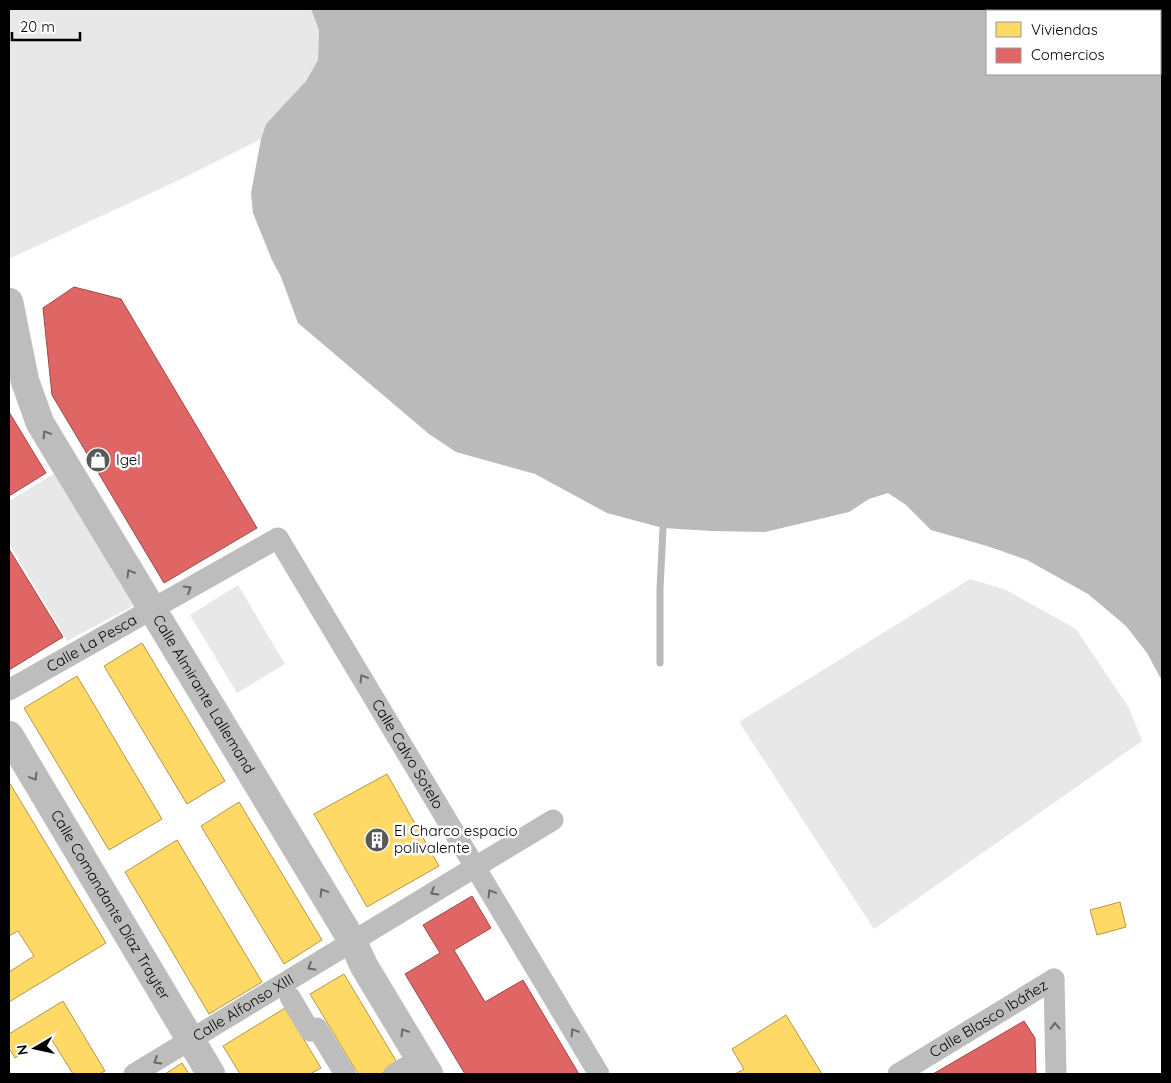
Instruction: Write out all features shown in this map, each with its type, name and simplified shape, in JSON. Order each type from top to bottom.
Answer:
[{"type":"main road","name":"Calle Almirante Lallemand","points":[[9,302],[25,381],[40,423],[353,942],[410,1072]]},
{"type":"main road","name":"Calle Comandante Díaz Trayter","points":[[9,735],[211,1074]]},
{"type":"street","name":"Calle La Pesca","points":[[9,690],[278,538]]},
{"type":"street","name":"Calle Calvo Sotelo","points":[[278,538],[599,1074]]},
{"type":"street","points":[[353,942],[554,820]]},
{"type":"street","name":"Calle Alfonso XIII","points":[[134,1074],[353,942]]},
{"type":"street","name":"Calle Blasco Ibáñez","points":[[898,1074],[1054,979],[1056,1074]]},
{"type":"street","points":[[290,997],[310,1032],[317,1028],[345,1074]]},
{"type":"shaded area","points":[[9,9],[311,9],[319,30],[318,60],[306,81],[266,124],[261,139],[179,180],[11,258],[9,255]]},
{"type":"shaded area","points":[[311,9],[1162,9],[1162,681],[1147,653],[1126,626],[1088,594],[1027,560],[931,530],[906,505],[888,493],[869,499],[849,512],[765,532],[663,528],[607,513],[535,474],[456,452],[429,434],[298,323],[281,277],[253,213],[251,193],[261,139],[266,124],[306,81],[318,60],[319,30]]},
{"type":"shaded area","points":[[55,473],[133,606],[67,641],[9,543],[9,501]]},
{"type":"shaded area","points":[[970,579],[1006,590],[1076,629],[1129,708],[1142,741],[874,929],[739,722]]},
{"type":"shaded area","points":[[238,585],[285,664],[237,693],[190,615]]},
{"type":"building: Viviendas","points":[[142,643],[225,781],[187,804],[104,666]]},
{"type":"building: Viviendas","points":[[77,676],[162,819],[109,850],[24,708]]},
{"type":"building: Viviendas","name":"El Charco espacio polivalente","points":[[387,774],[439,866],[367,907],[314,814]]},
{"type":"building: Viviendas","points":[[9,782],[106,943],[9,1002],[9,972],[34,956],[18,931],[9,936]]},
{"type":"building: Viviendas","points":[[239,802],[322,940],[284,964],[201,826]]},
{"type":"building: Viviendas","points":[[177,840],[262,982],[209,1014],[125,872]]},
{"type":"building: Viviendas","points":[[1120,902],[1126,927],[1097,935],[1090,910]]},
{"type":"building: Viviendas","points":[[344,974],[398,1064],[381,1074],[358,1074],[310,994]]},
{"type":"building: Viviendas","points":[[63,1001],[105,1071],[99,1074],[73,1074],[50,1037],[15,1058],[9,1048],[9,1034]]},
{"type":"building: Viviendas","points":[[285,1008],[321,1068],[310,1074],[240,1074],[223,1046]]},
{"type":"building: Viviendas","points":[[786,1015],[822,1074],[735,1074],[744,1069],[732,1049]]},
{"type":"building: Viviendas","points":[[182,1063],[189,1074],[165,1074]]},
{"type":"building: Comercios","points":[[74,287],[121,299],[257,528],[164,583],[52,395],[43,308]]},
{"type":"building: Comercios","points":[[9,412],[46,473],[9,496]]},
{"type":"building: Comercios","points":[[9,549],[63,637],[9,670]]},
{"type":"building: Comercios","points":[[472,896],[491,928],[454,950],[485,1002],[523,980],[579,1074],[465,1074],[405,974],[440,953],[423,925]]},
{"type":"building: Comercios","points":[[1024,1021],[1035,1038],[1036,1074],[933,1074]]},
{"type":"waterway","points":[[660,663],[660,589],[663,528]]},
{"type":"place","name":"Igel","points":[[98,460]]},
{"type":"place","name":"El Charco espacio polivalente","points":[[377,840]]}]
